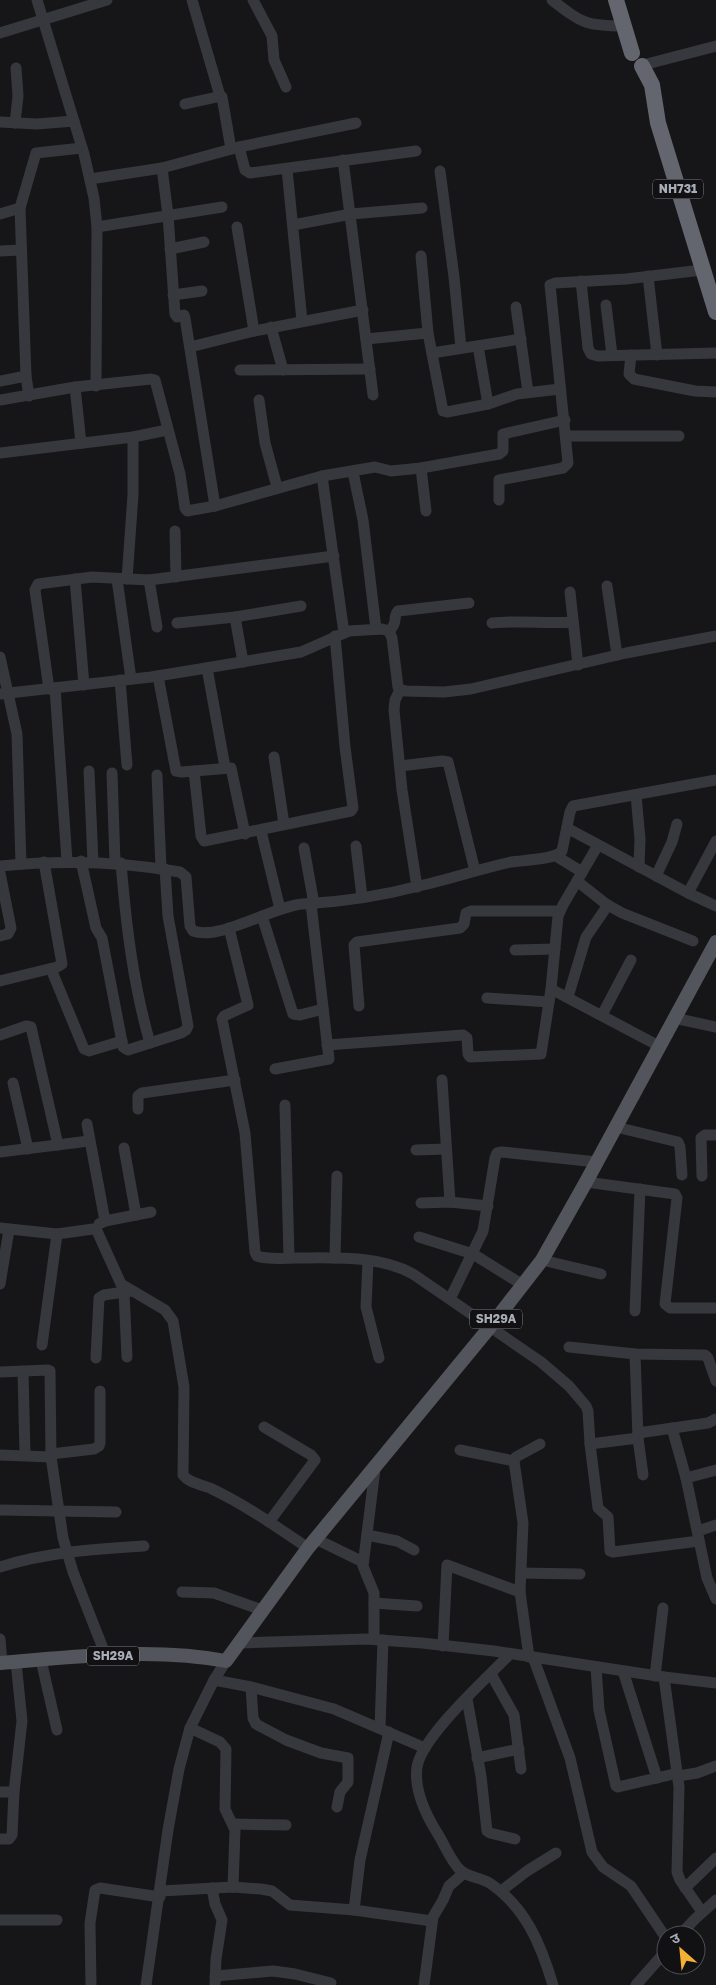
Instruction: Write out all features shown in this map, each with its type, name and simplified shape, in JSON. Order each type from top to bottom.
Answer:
[{"type":"highway","name":"NH731","points":[[616,0],[624,26],[652,85],[655,114],[716,312]]},
{"type":"main road","name":"SH29A","points":[[1,1663],[150,1654],[182,1654],[226,1661],[312,1544],[490,1327],[542,1260],[716,942]]},
{"type":"street","points":[[37,0],[90,178],[97,226],[96,386]]},
{"type":"street","points":[[0,32],[107,0]]},
{"type":"street","points":[[192,0],[220,96],[224,102],[235,148],[247,172],[416,151]]},
{"type":"street","points":[[254,0],[272,36],[274,60],[286,87]]},
{"type":"street","points":[[552,0],[586,23],[599,26],[624,26]]},
{"type":"street","points":[[639,61],[716,46]]},
{"type":"street","points":[[15,123],[18,96],[16,68]]},
{"type":"street","points":[[185,104],[220,96]]},
{"type":"street","points":[[0,122],[74,121]]},
{"type":"street","points":[[90,178],[162,168],[235,148],[356,123]]},
{"type":"street","points":[[29,396],[26,376],[20,208],[36,153],[82,148]]},
{"type":"street","points":[[343,160],[373,395]]},
{"type":"street","points":[[162,168],[168,215],[175,315],[177,317],[185,316],[215,506]]},
{"type":"street","points":[[287,168],[302,321]]},
{"type":"street","points":[[440,171],[461,348]]},
{"type":"street","points":[[97,226],[222,207]]},
{"type":"street","points":[[0,214],[20,208]]},
{"type":"street","points":[[293,225],[351,214],[422,208]]},
{"type":"street","points":[[237,227],[254,331]]},
{"type":"street","points":[[170,249],[204,242]]},
{"type":"street","points":[[0,251],[21,250]]},
{"type":"street","points":[[421,256],[428,333],[443,411],[488,404],[513,394],[560,389]]},
{"type":"street","points":[[499,500],[499,480],[563,468],[569,460],[549,286],[553,283],[702,270]]},
{"type":"street","points":[[648,276],[658,355]]},
{"type":"street","points":[[581,282],[589,351],[594,355],[716,353]]},
{"type":"street","points":[[173,295],[202,292]]},
{"type":"street","points":[[606,305],[612,355]]},
{"type":"street","points":[[516,307],[528,392]]},
{"type":"street","points":[[190,347],[271,327],[363,310]]},
{"type":"street","points":[[271,327],[283,370]]},
{"type":"street","points":[[366,338],[428,333]]},
{"type":"street","points":[[432,353],[521,339]]},
{"type":"street","points":[[478,346],[488,404]]},
{"type":"street","points":[[631,355],[629,372],[630,376],[634,379],[695,392],[716,392]]},
{"type":"street","points":[[240,370],[370,369]]},
{"type":"street","points":[[0,381],[26,376]]},
{"type":"street","points":[[0,400],[75,388],[155,380],[180,474],[185,509],[189,511],[215,506],[277,487],[322,476],[375,467],[393,471],[421,468],[500,454],[503,450],[503,434],[565,420]]},
{"type":"street","points":[[75,388],[81,443]]},
{"type":"street","points":[[259,400],[266,443],[277,487]]},
{"type":"street","points":[[0,453],[134,437],[167,430]]},
{"type":"street","points":[[566,436],[679,436]]},
{"type":"street","points":[[127,766],[122,579],[133,495],[134,437]]},
{"type":"street","points":[[421,468],[426,511]]},
{"type":"street","points":[[353,472],[363,520],[376,629]]},
{"type":"street","points":[[194,771],[203,840],[206,842],[348,812],[352,809],[334,556],[322,476]]},
{"type":"street","points":[[175,531],[176,577]]},
{"type":"street","points":[[68,861],[52,688],[35,587],[41,582],[92,577],[150,580],[334,556]]},
{"type":"street","points":[[75,579],[84,685]]},
{"type":"street","points":[[150,580],[157,627]]},
{"type":"street","points":[[607,586],[617,655]]},
{"type":"street","points":[[570,592],[578,664]]},
{"type":"street","points":[[389,631],[396,624],[396,614],[398,611],[469,603]]},
{"type":"street","points":[[177,623],[234,618],[301,606]]},
{"type":"street","points":[[234,618],[243,662]]},
{"type":"street","points":[[492,624],[521,621],[542,624],[573,622]]},
{"type":"street","points":[[4,694],[158,676],[207,668],[301,652],[339,634],[355,630],[376,629],[389,631]]},
{"type":"street","points":[[389,631],[392,638],[400,690],[395,700],[394,710],[417,887]]},
{"type":"street","points":[[400,690],[444,692],[471,689],[617,655],[716,636]]},
{"type":"street","points":[[0,657],[4,694],[17,734],[21,864]]},
{"type":"street","points":[[207,668],[225,768]]},
{"type":"street","points":[[158,676],[176,770],[179,772],[230,767],[233,771],[245,834]]},
{"type":"street","points":[[274,756],[284,824]]},
{"type":"street","points":[[400,766],[448,762],[475,872]]},
{"type":"street","points":[[89,772],[87,862],[96,928],[102,938],[122,1041],[124,1048],[128,1050],[184,1032],[188,1026],[168,916],[157,775]]},
{"type":"street","points":[[112,773],[118,863],[130,949],[138,1000],[150,1043]]},
{"type":"street","points":[[0,866],[68,861],[118,863],[180,872],[185,875],[188,923],[193,931],[200,933],[229,928],[296,905],[362,897],[417,887],[513,862],[556,856],[562,851],[573,806],[716,780]]},
{"type":"street","points":[[636,795],[640,838],[640,867]]},
{"type":"street","points":[[656,876],[672,842],[677,824]]},
{"type":"street","points":[[567,828],[716,906]]},
{"type":"street","points":[[261,831],[280,909]]},
{"type":"street","points":[[688,893],[716,841]]},
{"type":"street","points":[[327,1045],[463,1035],[467,1038],[468,1054],[470,1057],[538,1054],[542,1050],[560,911],[598,845]]},
{"type":"street","points":[[356,846],[362,897]]},
{"type":"street","points":[[276,1069],[327,1060],[329,1058],[313,904],[304,848]]},
{"type":"street","points":[[556,856],[608,905],[639,921],[692,941]]},
{"type":"street","points":[[0,981],[60,966],[62,961],[44,862]]},
{"type":"street","points":[[0,873],[11,931],[0,936]]},
{"type":"street","points":[[568,997],[586,937],[608,905]]},
{"type":"street","points":[[359,1006],[354,945],[357,942],[460,928],[464,924],[466,913],[470,911],[560,911]]},
{"type":"street","points":[[262,916],[294,1014],[300,1016],[323,1009]]},
{"type":"street","points":[[229,928],[248,1005],[222,1018],[246,1142],[255,1252],[257,1256],[262,1258],[334,1258],[391,1264],[402,1268],[541,1362],[573,1390],[588,1411],[598,1508],[608,1517],[610,1551],[699,1536],[716,1525]]},
{"type":"street","points":[[515,950],[555,949]]},
{"type":"street","points":[[602,1015],[631,960]]},
{"type":"street","points":[[52,968],[84,1049],[89,1051],[122,1041]]},
{"type":"street","points":[[551,989],[659,1046]]},
{"type":"street","points":[[488,998],[548,1002]]},
{"type":"street","points":[[674,1018],[716,1027]]},
{"type":"street","points":[[1,1031],[26,1026],[30,1026],[32,1029],[58,1145]]},
{"type":"street","points":[[138,1109],[138,1096],[142,1093],[234,1080]]},
{"type":"street","points":[[442,1080],[450,1202]]},
{"type":"street","points":[[13,1083],[28,1149]]},
{"type":"street","points":[[285,1105],[289,1258]]},
{"type":"street","points":[[87,1124],[105,1221]]},
{"type":"street","points":[[616,1127],[678,1142],[682,1175]]},
{"type":"street","points":[[702,1176],[701,1138],[703,1136],[716,1135]]},
{"type":"street","points":[[0,1152],[89,1142]]},
{"type":"street","points":[[124,1148],[136,1215]]},
{"type":"street","points":[[416,1150],[446,1149]]},
{"type":"street","points":[[450,1299],[483,1232],[495,1158],[500,1152],[597,1162]]},
{"type":"street","points":[[334,1258],[336,1176]]},
{"type":"street","points":[[586,1182],[672,1193],[676,1196],[666,1305],[670,1308],[716,1308]]},
{"type":"street","points":[[634,1311],[640,1189]]},
{"type":"street","points":[[421,1203],[450,1202],[488,1206]]},
{"type":"street","points":[[95,1230],[100,1223],[105,1221],[151,1212]]},
{"type":"street","points":[[0,1284],[5,1229],[57,1234],[95,1230],[100,1234],[118,1281],[127,1291],[165,1310],[172,1317],[184,1387],[183,1475],[190,1481],[209,1488],[312,1544],[363,1562]]},
{"type":"street","points":[[42,1345],[57,1234]]},
{"type":"street","points":[[419,1237],[473,1254],[523,1286]]},
{"type":"street","points":[[542,1260],[601,1274]]},
{"type":"street","points":[[368,1261],[366,1307],[379,1358]]},
{"type":"street","points":[[127,1291],[127,1357]]},
{"type":"street","points":[[96,1358],[99,1298],[104,1295],[127,1291]]},
{"type":"street","points":[[569,1347],[635,1354],[705,1355],[708,1358],[716,1381]]},
{"type":"street","points":[[635,1354],[638,1436],[643,1475]]},
{"type":"street","points":[[23,1371],[25,1456]]},
{"type":"street","points":[[0,1372],[50,1371],[51,1456],[66,1551],[106,1656]]},
{"type":"street","points":[[0,1455],[51,1456],[94,1449],[99,1446],[100,1391]]},
{"type":"street","points":[[590,1444],[708,1423],[716,1419]]},
{"type":"street","points":[[264,1426],[311,1455],[314,1460],[269,1522]]},
{"type":"street","points":[[672,1428],[686,1478],[707,1578],[716,1599]]},
{"type":"street","points":[[540,1444],[516,1457],[514,1461],[523,1523],[520,1592],[531,1657],[570,1758],[592,1852],[603,1867],[631,1886],[657,1925]]},
{"type":"street","points":[[460,1450],[514,1461]]},
{"type":"street","points":[[354,1910],[360,1860],[384,1730],[373,1588],[365,1574],[363,1562],[375,1469]]},
{"type":"street","points":[[686,1478],[716,1470]]},
{"type":"street","points":[[0,1510],[116,1512]]},
{"type":"street","points":[[367,1535],[397,1541],[414,1550]]},
{"type":"street","points":[[0,1567],[66,1551],[144,1546]]},
{"type":"street","points":[[443,1646],[447,1565],[520,1592]]},
{"type":"street","points":[[521,1573],[580,1574]]},
{"type":"street","points":[[182,1592],[214,1593],[262,1610]]},
{"type":"street","points":[[374,1603],[417,1606]]},
{"type":"street","points":[[663,1608],[659,1677],[678,1774],[679,1810],[676,1866],[678,1876],[702,1912]]},
{"type":"street","points":[[0,1639],[1,1663]]},
{"type":"street","points":[[239,1643],[378,1640],[510,1654],[715,1686]]},
{"type":"street","points":[[510,1654],[434,1733],[425,1748],[418,1767],[420,1793],[434,1827],[456,1866],[464,1873],[487,1881],[501,1892],[519,1910],[529,1924],[539,1943],[553,1985]]},
{"type":"street","points":[[41,1660],[57,1730]]},
{"type":"street","points":[[146,1985],[173,1798],[190,1728],[214,1680],[226,1661]]},
{"type":"street","points":[[0,1839],[12,1837],[14,1792],[22,1721],[16,1662]]},
{"type":"street","points":[[596,1667],[599,1710],[616,1786],[678,1774],[698,1773],[716,1766]]},
{"type":"street","points":[[623,1671],[657,1778]]},
{"type":"street","points":[[491,1674],[514,1716],[520,1749],[521,1769]]},
{"type":"street","points":[[214,1680],[250,1687],[334,1709],[425,1748]]},
{"type":"street","points":[[250,1687],[253,1718],[256,1724],[286,1740],[321,1753],[348,1758],[348,1782],[340,1792],[337,1807]]},
{"type":"street","points":[[467,1699],[487,1831],[490,1834],[515,1839]]},
{"type":"street","points":[[190,1728],[225,1746],[225,1809],[234,1824],[235,1833],[234,1887]]},
{"type":"street","points":[[477,1758],[520,1749]]},
{"type":"street","points":[[0,1792],[14,1792]]},
{"type":"street","points":[[234,1824],[286,1825]]},
{"type":"street","points":[[501,1892],[527,1871],[556,1853]]},
{"type":"street","points":[[685,1888],[716,1858]]},
{"type":"street","points":[[424,1985],[434,1913],[444,1900],[449,1886],[464,1873]]},
{"type":"street","points":[[91,1985],[90,1923],[95,1890],[100,1888],[160,1894],[234,1887],[272,1891],[290,1905],[354,1910],[432,1921]]},
{"type":"street","points":[[212,1888],[215,1904],[222,1920],[215,1980],[272,1971],[295,1974],[331,1983]]},
{"type":"street","points":[[690,1925],[716,1900]]},
{"type":"street","points":[[0,1920],[57,1920]]},
{"type":"street","points":[[636,1985],[656,1962]]}]
